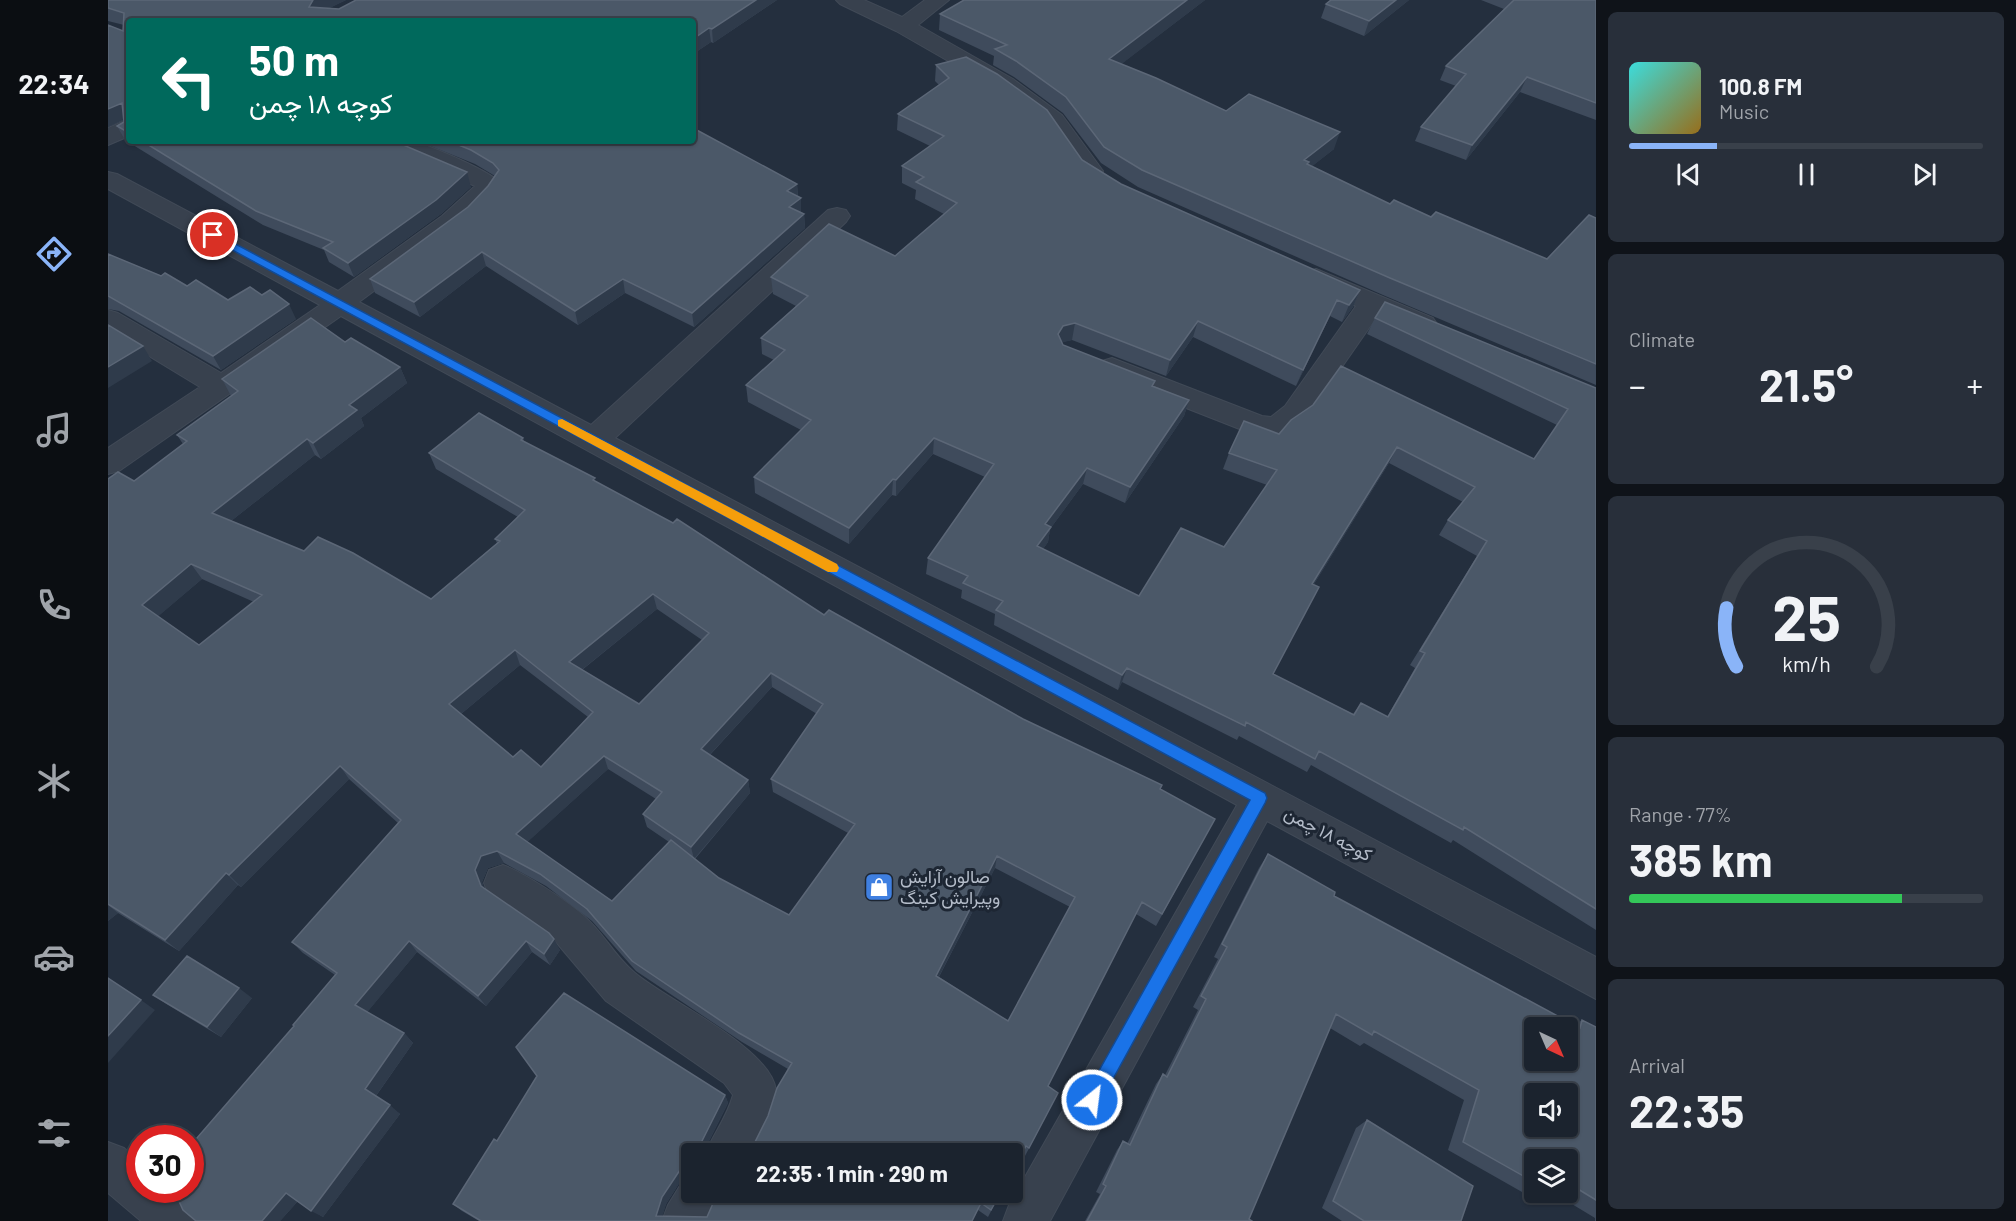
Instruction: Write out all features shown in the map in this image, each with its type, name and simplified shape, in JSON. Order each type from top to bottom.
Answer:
[{"type":"street","points":[[847,0],[904,27],[1005,84],[1054,120],[1090,170],[1109,182]]},
{"type":"street","points":[[904,27],[938,0]]},
{"type":"street","points":[[108,138],[126,128]]},
{"type":"street","points":[[108,463],[340,303],[451,219],[483,193],[489,184],[476,176],[398,144]]},
{"type":"street","name":"كوچه ١٨ چمن","points":[[108,179],[1596,979]]},
{"type":"street","points":[[594,440],[837,216]]},
{"type":"street","points":[[1298,270],[1447,334]]},
{"type":"street","points":[[1092,360],[1253,424],[1273,429],[1281,426],[1295,413],[1372,303]]},
{"type":"street","points":[[108,319],[221,386]]},
{"type":"street","points":[[1025,1221],[1260,798]]},
{"type":"street","points":[[503,882],[570,929],[620,987],[739,1068],[754,1091],[748,1121],[735,1143]]},
{"type":"street","points":[[108,1164],[174,1221]]},
{"type":"street","points":[[684,1221],[695,1203]]},
{"type":"building","points":[[108,0],[313,0],[309,7],[339,9],[356,0],[756,0],[696,37],[696,18],[126,18],[126,131],[117,126],[124,122],[122,103],[108,109],[108,25],[123,31],[124,13],[108,8]]},
{"type":"building","points":[[964,0],[1187,0],[1109,59],[1226,111],[1249,94],[1340,132],[1304,160],[1309,162],[1307,164],[1390,204],[1394,200],[1431,217],[1436,212],[1547,259],[1589,215],[1596,218],[1596,364],[1390,278],[1142,170],[1104,147],[1066,97],[1016,61],[995,49],[1007,45],[940,14]]},
{"type":"building","points":[[1331,0],[1396,0],[1369,21],[1326,4]]},
{"type":"building","points":[[1514,0],[1596,0],[1596,103],[1527,77],[1472,145],[1421,127],[1466,74],[1446,66]]},
{"type":"building","points":[[966,57],[997,74],[1047,110],[1082,160],[1121,184],[1360,290],[1349,305],[1337,300],[1303,370],[1198,321],[1170,360],[1075,323],[1063,326],[1058,334],[1063,345],[1155,381],[1152,386],[1189,400],[1130,487],[1087,468],[1045,524],[1051,527],[1037,546],[1139,596],[1181,528],[1224,547],[1277,470],[1229,453],[1244,421],[1279,434],[1291,420],[1313,405],[1341,366],[1534,459],[1568,409],[1375,318],[1385,302],[1596,388],[1596,909],[1464,827],[1463,830],[1319,751],[1315,759],[1246,722],[1245,726],[1127,668],[1122,675],[996,610],[1003,601],[963,583],[968,576],[928,558],[994,464],[934,438],[849,528],[754,477],[811,420],[746,385],[785,350],[761,338],[808,296],[771,277],[829,224],[895,256],[957,203],[916,182],[924,177],[902,166],[944,136],[898,114],[949,78],[936,65]],"holes":[[[1397,447],[1475,487],[1448,520],[1487,541],[1420,651],[1425,653],[1388,717],[1361,703],[1354,715],[1273,674],[1319,587],[1312,584]]]},
{"type":"building","points":[[696,130],[797,184],[787,191],[801,198],[789,207],[804,214],[692,313],[623,279],[575,311],[482,252],[414,302],[370,279],[468,207],[488,186],[499,170],[493,163],[456,144],[696,144]]},
{"type":"building","points":[[147,144],[401,144],[467,172],[436,200],[348,263],[323,248],[333,242],[256,211]]},
{"type":"building","points":[[108,254],[161,276],[165,273],[187,286],[196,280],[228,300],[250,287],[262,295],[270,290],[289,304],[213,356],[108,296]]},
{"type":"building","points":[[311,318],[345,342],[351,338],[400,367],[349,405],[357,410],[313,443],[307,439],[212,513],[304,551],[318,537],[353,553],[431,599],[500,541],[495,539],[525,510],[429,453],[479,413],[523,438],[521,440],[595,478],[593,480],[673,523],[677,519],[824,615],[829,610],[1023,719],[1162,785],[1160,789],[1215,819],[1162,914],[1142,902],[1048,1086],[1058,1093],[1029,1148],[1026,1146],[1023,1151],[1023,1143],[754,1143],[768,1116],[777,1088],[792,1063],[739,1033],[632,961],[587,909],[540,874],[497,851],[481,856],[475,870],[481,886],[549,933],[554,939],[544,954],[526,941],[478,996],[409,941],[355,1005],[404,1033],[365,1089],[390,1105],[311,1211],[286,1193],[262,1221],[196,1221],[183,1210],[180,1203],[204,1203],[204,1130],[337,973],[292,942],[401,820],[340,766],[229,875],[226,873],[165,940],[108,904],[108,479],[118,472],[134,481],[187,441],[177,435],[238,391],[222,379]],"holes":[[[191,564],[262,595],[199,645],[142,605]],[[653,594],[709,633],[639,704],[569,662]],[[515,650],[593,712],[541,767],[521,750],[513,757],[449,704]],[[771,673],[823,704],[771,779],[855,824],[789,915],[719,878],[671,840],[612,901],[516,834],[604,756],[662,792],[643,814],[691,847],[748,780],[701,749]],[[997,856],[1075,897],[1008,1021],[936,976]]]},
{"type":"building","points":[[108,325],[143,346],[108,367]]},
{"type":"building","points":[[1268,854],[1335,892],[1334,896],[1560,1017],[1524,1017],[1524,1071],[1578,1071],[1578,1027],[1580,1028],[1582,1020],[1596,1027],[1596,1200],[1578,1189],[1578,1149],[1524,1149],[1524,1176],[1463,1142],[1479,1090],[1374,1031],[1372,1035],[1336,1014],[1249,1219],[1252,1221],[1087,1221],[1106,1186],[1103,1184],[1123,1141],[1130,1145],[1163,1074],[1167,1077],[1206,999],[1201,996],[1227,947],[1222,944]]},
{"type":"building","points":[[187,956],[239,988],[207,1027],[153,995]]},
{"type":"building","points":[[108,978],[141,1000],[108,1036]]},
{"type":"building","points":[[564,993],[725,1095],[701,1143],[681,1143],[681,1168],[662,1197],[656,1216],[707,1217],[713,1203],[981,1203],[972,1221],[481,1221],[453,1204],[494,1139],[497,1141],[537,1076],[516,1047]]},
{"type":"building","points":[[1367,1120],[1473,1186],[1461,1221],[1364,1221],[1333,1201]]},
{"type":"building","points":[[981,1203],[995,1203],[991,1210]]},
{"type":"slow traffic","points":[[562,423],[832,568]]},
{"type":"place","name":"صالون آرایش وپیرایش کینگ","points":[[879,887]]},
{"type":"route","points":[[213,235],[1260,798],[1092,1100]]}]
